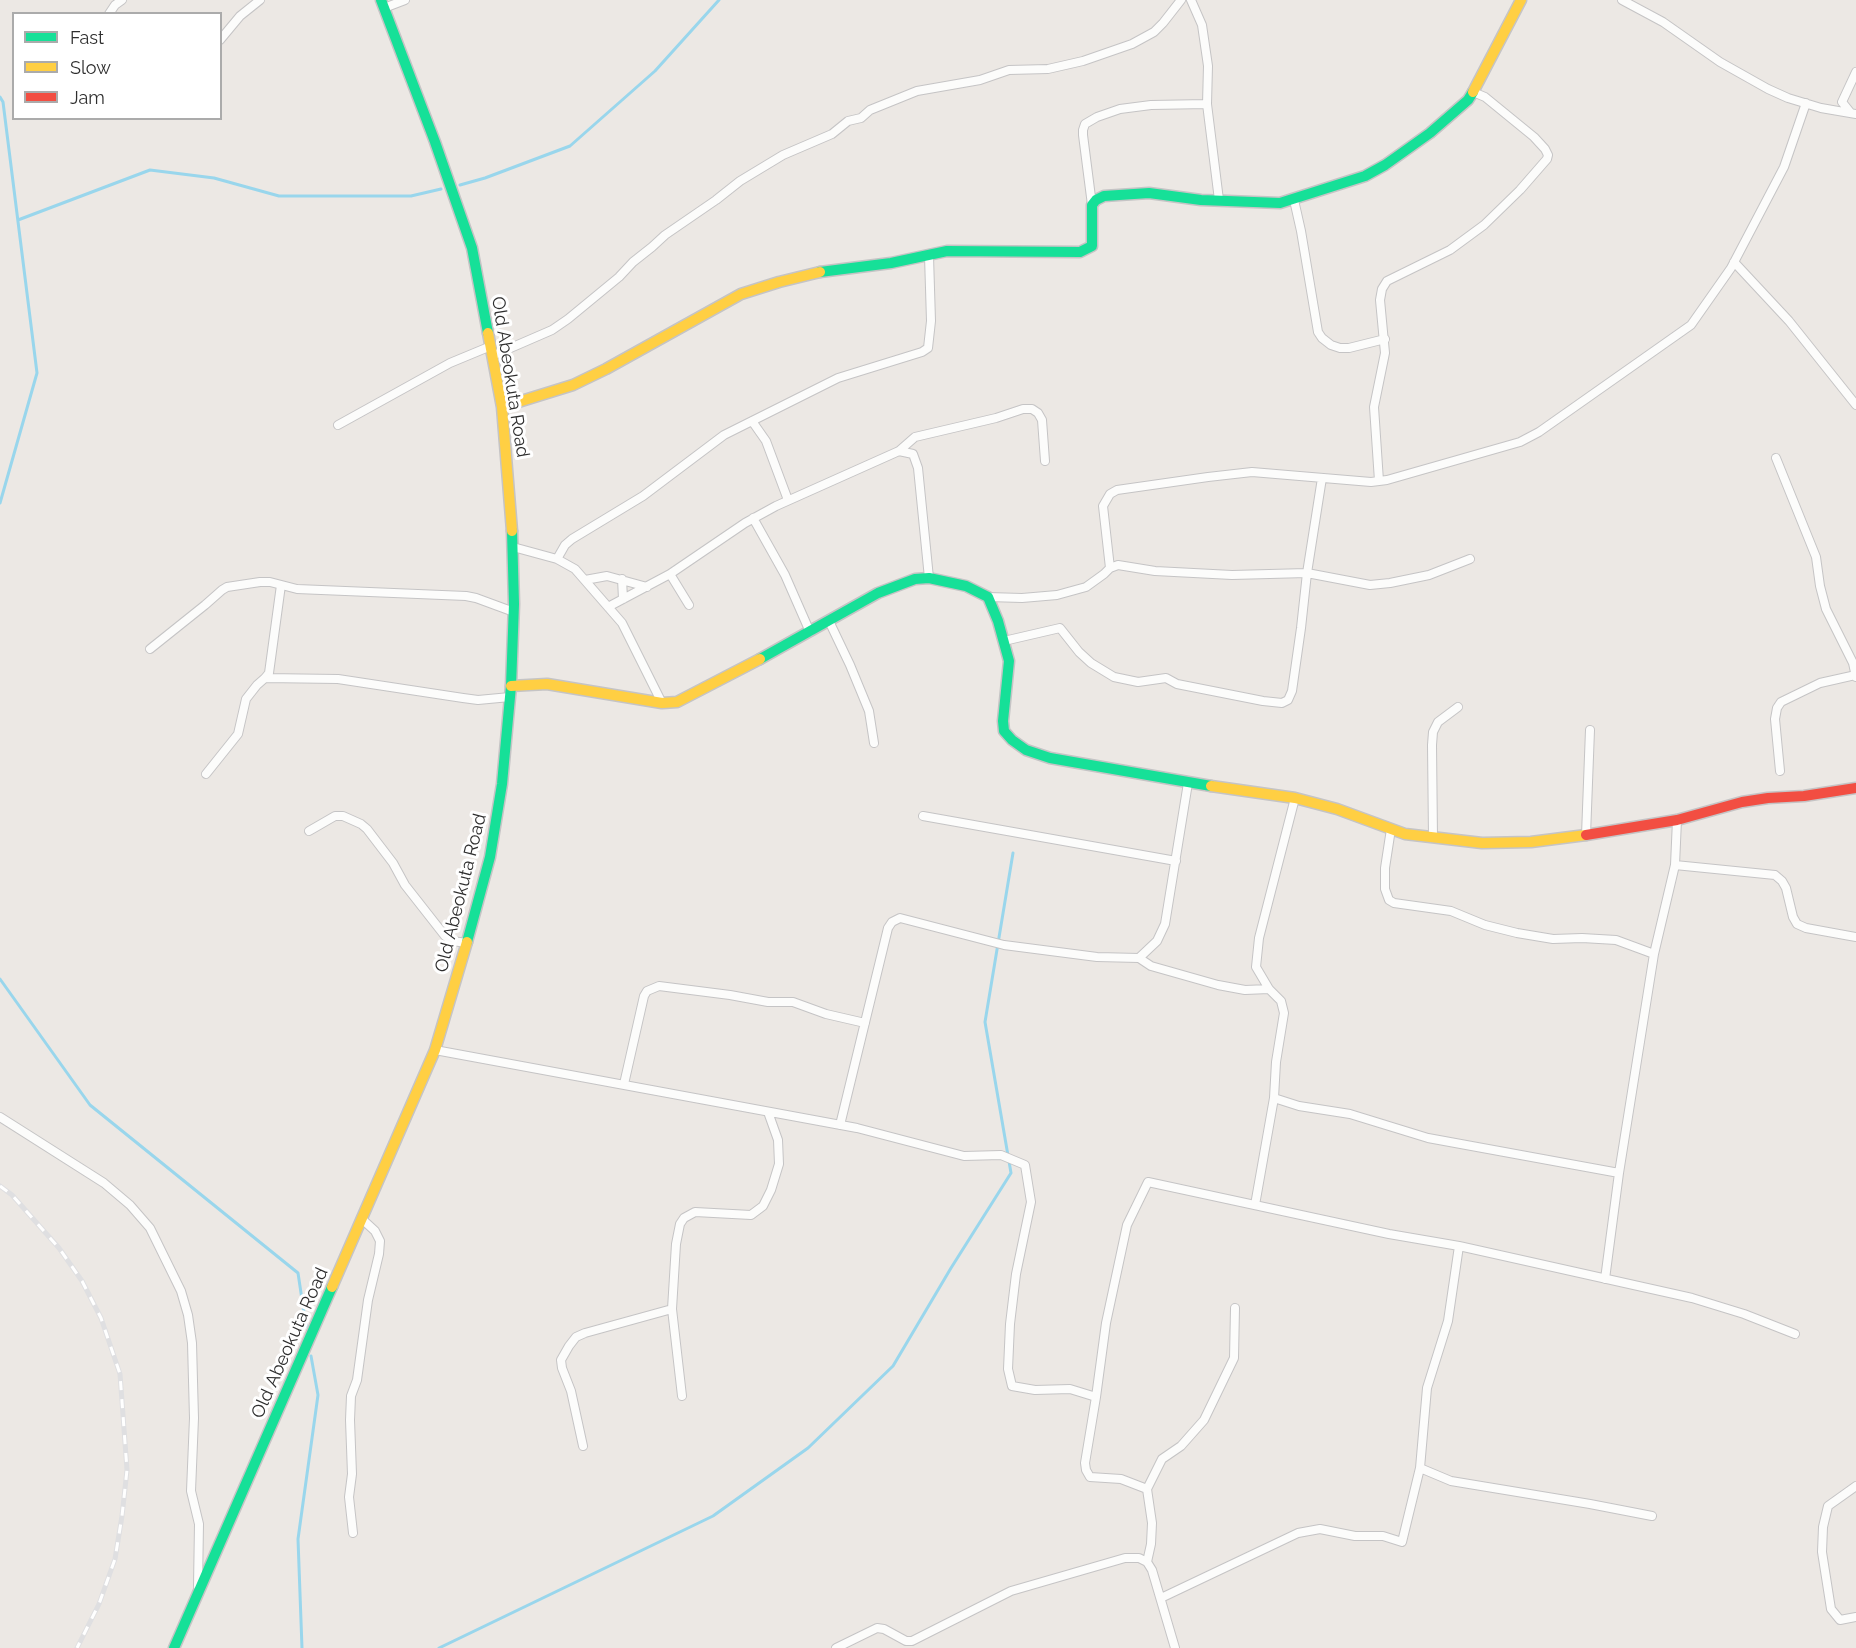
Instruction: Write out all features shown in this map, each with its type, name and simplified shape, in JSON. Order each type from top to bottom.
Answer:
[{"type":"main road","points":[[502,407],[582,381],[755,288],[814,273],[891,263],[947,251],[1080,252],[1092,246],[1092,205],[1104,196],[1149,194],[1201,200],[1280,203],[1365,176],[1385,165],[1430,133],[1461,106],[1473,92],[1521,0]]},
{"type":"main road","name":"Old Abeokuta Road","points":[[174,1648],[435,1050],[490,857],[502,784],[511,692],[514,612],[513,546],[502,407],[472,248],[383,4]]},
{"type":"main road","points":[[511,692],[547,684],[662,703],[677,702],[810,632],[878,593],[915,579],[929,578],[966,586],[988,597],[998,621],[1009,661],[1004,731],[1012,741],[1026,750],[1050,758],[1188,783],[1295,798],[1337,809],[1405,834],[1482,843],[1531,842],[1586,835],[1677,820],[1742,802],[1856,788]]},
{"type":"street","points":[[110,12],[122,0]]},
{"type":"street","points":[[222,38],[240,16],[260,0]]},
{"type":"street","points":[[383,4],[405,0]]},
{"type":"street","points":[[338,425],[450,363],[552,330],[619,277],[665,235],[740,181],[783,155],[832,135],[848,121],[861,118],[870,110],[917,91],[980,80],[1009,70],[1048,69],[1083,61],[1132,44],[1154,32],[1181,0]]},
{"type":"street","points":[[1191,0],[1202,25],[1208,66],[1207,104],[1219,200]]},
{"type":"street","points":[[1622,0],[1663,22],[1738,74],[1788,98],[1853,113]]},
{"type":"street","points":[[1853,113],[1842,102],[1856,72]]},
{"type":"street","points":[[1379,481],[1374,407],[1386,353],[1380,300],[1382,289],[1387,281],[1450,250],[1484,225],[1520,190],[1548,155],[1534,137],[1485,97],[1473,92]]},
{"type":"street","points":[[1092,205],[1083,135],[1086,123],[1120,109],[1150,105],[1207,104]]},
{"type":"street","points":[[1110,568],[1103,506],[1110,494],[1117,490],[1252,472],[1379,481],[1510,445],[1539,432],[1691,324],[1734,262],[1784,167],[1806,104]]},
{"type":"street","points":[[1294,200],[1318,332],[1331,345],[1340,348],[1385,339]]},
{"type":"street","points":[[556,559],[572,539],[643,496],[724,435],[838,378],[922,352],[928,348],[931,321],[928,256]]},
{"type":"street","points":[[1734,262],[1789,321],[1856,405]]},
{"type":"street","points":[[608,607],[670,574],[753,518],[899,451],[915,437],[996,418],[1023,409],[1032,409],[1038,412],[1042,420],[1045,461]]},
{"type":"street","points":[[752,421],[766,441],[788,500]]},
{"type":"street","points":[[899,451],[913,454],[918,468],[929,578]]},
{"type":"street","points":[[1776,458],[1816,557],[1826,609],[1853,663],[1856,676],[1820,683],[1781,702],[1775,719],[1780,771]]},
{"type":"street","points":[[1004,640],[1060,628],[1091,663],[1114,677],[1138,682],[1166,678],[1177,684],[1263,701],[1282,703],[1288,700],[1292,691],[1322,478]]},
{"type":"street","points":[[753,518],[785,574],[810,632]]},
{"type":"street","points":[[513,546],[556,559],[575,569],[622,623],[662,703]]},
{"type":"street","points":[[988,597],[1022,598],[1057,595],[1086,587],[1110,568],[1118,565],[1232,575],[1307,573],[1370,585],[1429,575],[1470,559]]},
{"type":"street","points":[[670,574],[689,605]]},
{"type":"street","points":[[585,580],[607,576],[647,587]]},
{"type":"street","points":[[622,579],[623,599]]},
{"type":"street","points":[[150,649],[228,586],[260,582],[297,589],[466,596],[514,612]]},
{"type":"street","points":[[206,774],[237,734],[246,699],[268,673],[281,585]]},
{"type":"street","points":[[829,621],[869,711],[874,743]]},
{"type":"street","points":[[266,678],[338,679],[478,700],[511,692]]},
{"type":"street","points":[[1433,838],[1433,732],[1438,722],[1458,706]]},
{"type":"street","points":[[1586,835],[1590,730]]},
{"type":"street","points":[[1139,958],[1157,941],[1165,924],[1188,783]]},
{"type":"street","points":[[1256,1205],[1274,1098],[1276,1062],[1284,1013],[1281,1001],[1269,989],[1256,967],[1259,938],[1295,798]]},
{"type":"street","points":[[309,831],[335,816],[343,816],[361,824],[393,863],[405,885],[445,936],[452,941],[467,943]]},
{"type":"street","points":[[923,816],[1176,861]]},
{"type":"street","points":[[1605,1279],[1619,1173],[1654,954],[1675,865],[1677,820]]},
{"type":"street","points":[[1391,829],[1385,868],[1385,889],[1389,900],[1394,903],[1451,911],[1485,926],[1517,933],[1553,939],[1616,940],[1654,954]]},
{"type":"street","points":[[1675,865],[1775,875],[1786,888],[1797,924],[1806,928],[1856,937]]},
{"type":"street","points":[[840,1125],[888,927],[900,918],[1004,945],[1097,957],[1139,958],[1151,966],[1218,985],[1245,990],[1269,989]]},
{"type":"street","points":[[624,1084],[644,996],[648,991],[659,986],[730,994],[768,1002],[793,1002],[826,1014],[865,1023]]},
{"type":"street","points":[[435,1050],[840,1125],[964,1156],[1001,1155],[1025,1165],[1031,1202],[1016,1274],[1010,1324],[1008,1369],[1012,1386],[1035,1390],[1071,1389],[1096,1397]]},
{"type":"street","points":[[1274,1098],[1299,1106],[1350,1114],[1428,1138],[1619,1173]]},
{"type":"street","points":[[682,1396],[672,1309],[676,1244],[680,1224],[684,1218],[695,1212],[751,1215],[762,1206],[771,1190],[778,1164],[778,1140],[768,1112]]},
{"type":"street","points":[[0,1117],[104,1183],[130,1205],[150,1228],[182,1291],[188,1315],[192,1353],[194,1418],[191,1491],[199,1524],[198,1593]]},
{"type":"street","points":[[1147,1489],[1120,1479],[1097,1478],[1087,1474],[1085,1462],[1106,1323],[1127,1225],[1148,1182],[1389,1234],[1459,1246],[1703,1301],[1795,1334]]},
{"type":"street","points":[[353,1533],[349,1497],[352,1474],[351,1396],[357,1380],[368,1300],[380,1241],[375,1231],[362,1219]]},
{"type":"street","points":[[1161,1598],[1298,1533],[1320,1529],[1355,1536],[1383,1536],[1402,1542],[1420,1468],[1427,1388],[1448,1321],[1459,1246]]},
{"type":"street","points":[[1147,1562],[1152,1523],[1147,1489],[1162,1459],[1180,1446],[1204,1420],[1234,1358],[1234,1308]]},
{"type":"street","points":[[583,1446],[571,1391],[561,1360],[569,1347],[576,1337],[585,1333],[672,1309]]},
{"type":"street","points":[[1420,1468],[1451,1481],[1652,1516]]},
{"type":"street","points":[[1856,1486],[1828,1506],[1823,1527],[1822,1552],[1831,1609],[1840,1620],[1856,1617]]},
{"type":"street","points":[[836,1648],[877,1628],[884,1629],[906,1641],[912,1641],[1011,1591],[1125,1558],[1139,1558],[1147,1562],[1152,1570],[1175,1648]]},
{"type":"waterway","points":[[460,185],[570,146],[655,71],[719,0]]},
{"type":"waterway","points":[[0,97],[3,102],[37,373],[0,503]]},
{"type":"waterway","points":[[18,220],[150,170],[214,178],[279,196],[411,196],[441,189]]},
{"type":"waterway","points":[[439,1648],[713,1516],[808,1448],[893,1366],[1011,1173],[985,1022],[1013,853]]},
{"type":"waterway","points":[[0,979],[90,1105],[298,1273],[306,1326]]},
{"type":"waterway","points":[[302,1648],[298,1539],[318,1395],[311,1356]]},
{"type":"railway","points":[[0,1186],[12,1195],[59,1248],[82,1281],[101,1318],[120,1374],[127,1470],[122,1516],[115,1559],[99,1604],[77,1648]]},
{"type":"traffic: fast","points":[[381,0],[472,248],[488,333]]},
{"type":"traffic: fast","points":[[820,272],[891,263],[947,251],[1080,252],[1092,246],[1092,205],[1104,196],[1149,193],[1201,200],[1280,203],[1365,176],[1385,165],[1430,133],[1468,100],[1473,92]]},
{"type":"traffic: fast","points":[[467,942],[490,857],[502,784],[511,686],[514,604],[512,531]]},
{"type":"traffic: fast","points":[[760,659],[878,593],[915,579],[929,578],[966,586],[988,597],[998,621],[1009,661],[1004,731],[1012,740],[1026,750],[1050,758],[1211,786]]},
{"type":"traffic: fast","points":[[174,1648],[332,1287]]},
{"type":"traffic: slow","points":[[1473,92],[1521,0]]},
{"type":"traffic: slow","points":[[502,407],[573,385],[741,294],[820,272]]},
{"type":"traffic: slow","points":[[488,333],[502,407],[512,531]]},
{"type":"traffic: slow","points":[[511,686],[547,684],[662,703],[677,702],[760,659]]},
{"type":"traffic: slow","points":[[1211,786],[1295,798],[1337,809],[1405,834],[1482,843],[1531,842],[1586,835]]},
{"type":"traffic: slow","points":[[332,1287],[435,1050],[467,942]]},
{"type":"traffic: jam","points":[[1586,835],[1677,820],[1742,802],[1856,788]]}]
